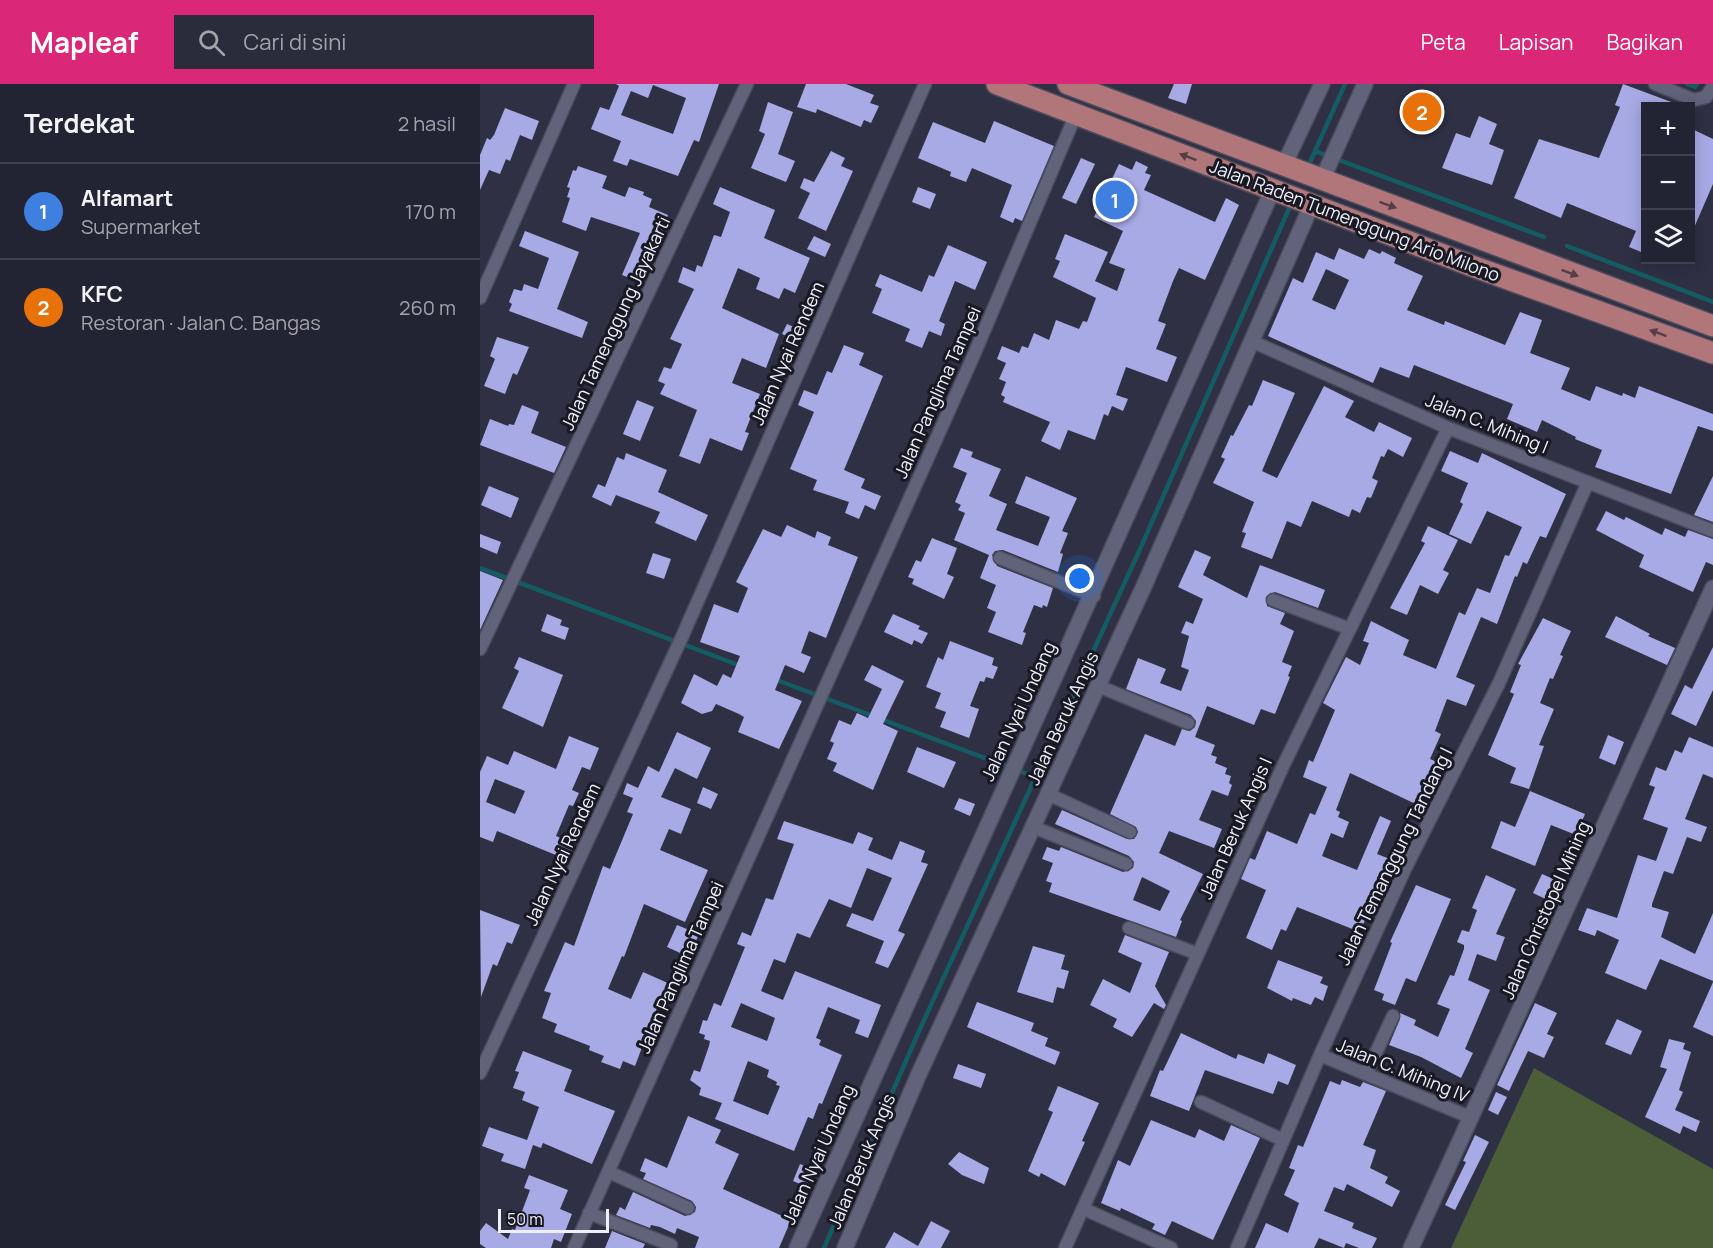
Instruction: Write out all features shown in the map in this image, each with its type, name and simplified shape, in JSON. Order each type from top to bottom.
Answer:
[{"type":"highway","name":"Jalan Raden Tumenggung Ario Milono","points":[[998,84],[1472,267],[1713,353]]},
{"type":"highway","name":"Jalan Raden Tumenggung Ario Milono","points":[[1068,84],[1308,172],[1713,326]]},
{"type":"highway","points":[[1135,137],[1145,112]]},
{"type":"highway","points":[[1606,313],[1614,290]]},
{"type":"street","points":[[480,298],[574,84]]},
{"type":"street","name":"Jalan Tamenggung Jayakarti","points":[[480,649],[747,84]]},
{"type":"street","name":"Jalan Nyai Rendem","points":[[480,1073],[682,637],[925,84]]},
{"type":"street","points":[[1308,172],[1322,84]]},
{"type":"street","points":[[1308,172],[1339,142],[1365,84]]},
{"type":"street","points":[[1655,84],[1694,100],[1706,97],[1713,86]]},
{"type":"street","name":"Jalan Panglima Tampei","points":[[574,1248],[973,357],[1077,114]]},
{"type":"street","name":"Jalan Nyai Undang","points":[[797,1248],[1010,773],[1094,596],[1278,191]]},
{"type":"street","name":"Jalan Beruk Angis","points":[[845,1248],[918,1076],[1098,686],[1251,341],[1307,202]]},
{"type":"street","name":"Jalan C. Mihing I","points":[[1251,341],[1448,428],[1713,531]]},
{"type":"street","name":"Jalan Beruk Angis I","points":[[1065,1248],[1284,764],[1448,428]]},
{"type":"street","name":"Jalan Temanggung Tandang I","points":[[1237,1248],[1320,1056],[1406,867],[1499,683],[1588,482]]},
{"type":"street","points":[[1000,558],[1094,596]]},
{"type":"street","name":"Jalan Christopel Mihing","points":[[1411,1248],[1713,588]]},
{"type":"street","points":[[1273,600],[1350,629]]},
{"type":"street","points":[[1098,686],[1188,723]]},
{"type":"street","points":[[1048,794],[1130,832]]},
{"type":"street","points":[[1033,827],[1126,864]]},
{"type":"street","points":[[1129,928],[1198,954]]},
{"type":"street","points":[[1366,1074],[1393,1016]]},
{"type":"street","name":"Jalan C. Mihing IV","points":[[1320,1056],[1472,1118]]},
{"type":"street","points":[[1201,1102],[1283,1140]]},
{"type":"street","points":[[609,1172],[688,1208]]},
{"type":"street","points":[[1084,1209],[1171,1248]]},
{"type":"street","points":[[589,1214],[671,1245]]},
{"type":"green space","points":[[1534,1068],[1713,1169],[1713,1248],[1451,1248]]},
{"type":"building","points":[[616,84],[719,84],[699,142],[694,140],[678,176],[630,159],[627,166],[613,161],[621,141],[591,129],[600,107],[609,110],[619,86]],"holes":[[[653,85],[686,98],[673,134],[621,115],[631,91],[648,98]]]},
{"type":"building","points":[[806,84],[846,84],[874,95],[870,103],[879,106],[871,123],[864,120],[861,127],[817,109],[816,113],[797,107]]},
{"type":"building","points":[[1174,84],[1192,84],[1186,104],[1168,98]]},
{"type":"building","points":[[1623,84],[1671,102],[1641,102],[1641,252],[1629,247],[1636,231],[1567,203],[1561,218],[1514,198],[1539,139],[1599,158],[1620,107],[1615,105]]},
{"type":"building","points":[[1411,92],[1444,105],[1433,131],[1400,118]]},
{"type":"building","points":[[768,102],[793,112],[778,154],[795,161],[786,182],[751,168],[765,134],[759,131]]},
{"type":"building","points":[[505,108],[539,121],[532,140],[520,135],[510,161],[506,159],[500,174],[489,170],[480,190],[480,155],[487,138],[490,140],[494,135]]},
{"type":"building","points":[[1479,116],[1497,124],[1489,144],[1504,150],[1492,185],[1442,168],[1456,133],[1470,138]]},
{"type":"building","points":[[994,121],[1054,146],[1022,221],[1015,218],[1013,223],[1000,217],[1012,185],[972,168],[966,182],[950,176],[951,172],[918,158],[933,122],[985,143]]},
{"type":"building","points":[[1695,130],[1713,139],[1713,184],[1695,225]]},
{"type":"building","points":[[831,151],[845,158],[841,166],[853,171],[826,231],[798,218],[810,193],[800,188],[804,178],[814,182]]},
{"type":"building","points":[[1081,158],[1095,164],[1076,204],[1062,198]]},
{"type":"building","points":[[1136,161],[1148,167],[1145,173],[1151,175],[1144,190],[1215,222],[1226,198],[1239,205],[1205,280],[1179,268],[1173,281],[1158,321],[1166,324],[1156,349],[1177,357],[1167,382],[1126,367],[1116,395],[1128,399],[1123,411],[1112,406],[1108,416],[1104,414],[1095,440],[1068,430],[1060,450],[1041,441],[1050,422],[1003,402],[1005,397],[1001,395],[1006,382],[999,379],[1006,363],[997,359],[1002,346],[1019,353],[1022,346],[1028,348],[1034,333],[1049,340],[1056,320],[1079,329],[1083,321],[1087,322],[1096,298],[1053,277],[1060,261],[1055,259],[1065,234],[1108,252],[1095,281],[1117,291],[1125,269],[1109,263],[1123,231],[1094,217],[1119,164],[1132,170]]},
{"type":"building","points":[[578,166],[607,176],[602,188],[625,197],[629,187],[644,192],[643,195],[652,199],[649,207],[668,215],[653,259],[650,258],[640,282],[622,275],[640,233],[591,217],[586,231],[562,222],[570,198],[567,197],[570,188],[567,187],[573,170],[576,171]]},
{"type":"building","points":[[720,187],[775,210],[764,238],[810,258],[795,293],[784,288],[779,299],[756,289],[760,278],[738,268],[722,308],[779,334],[766,368],[742,358],[732,383],[760,394],[745,432],[749,433],[742,451],[710,438],[700,464],[679,456],[697,410],[660,394],[665,384],[658,381],[664,367],[671,369],[682,344],[670,339],[694,289],[678,282],[683,267],[695,272],[697,265],[702,267],[714,235],[721,237],[730,212],[713,204]]},
{"type":"building","points":[[918,187],[936,194],[930,209],[912,202]]},
{"type":"building","points":[[525,231],[579,252],[557,309],[588,322],[582,338],[509,311],[512,304],[509,302],[514,289],[522,291],[524,284],[538,289],[549,258],[519,246]]},
{"type":"building","points":[[814,236],[831,244],[825,257],[807,249]]},
{"type":"building","points":[[948,245],[987,262],[975,290],[955,281],[939,321],[945,324],[941,336],[929,331],[922,348],[905,341],[910,329],[872,313],[882,289],[875,286],[880,274],[922,292],[929,275],[934,277]]},
{"type":"building","points":[[1339,248],[1364,259],[1369,249],[1380,254],[1382,251],[1396,258],[1394,263],[1423,276],[1407,310],[1444,325],[1445,321],[1505,345],[1520,312],[1542,320],[1530,353],[1570,368],[1561,389],[1590,401],[1596,386],[1622,396],[1623,393],[1635,398],[1639,386],[1713,414],[1713,431],[1698,426],[1671,494],[1595,467],[1602,450],[1575,439],[1576,437],[1542,420],[1537,432],[1507,419],[1513,404],[1414,365],[1409,378],[1380,367],[1373,383],[1268,336],[1293,278],[1303,283],[1316,252],[1334,260]],"holes":[[[1326,269],[1349,280],[1335,310],[1312,300]]]},
{"type":"building","points":[[787,324],[803,331],[798,341],[782,334]]},
{"type":"building","points":[[497,337],[529,347],[517,375],[513,373],[505,394],[484,386],[495,359],[490,356]]},
{"type":"building","points":[[844,345],[864,353],[859,365],[883,376],[844,470],[865,479],[861,488],[881,496],[875,510],[865,505],[859,519],[845,513],[849,502],[813,490],[817,480],[790,469],[814,412],[798,405],[804,390],[817,395],[827,371],[832,373]]},
{"type":"building","points":[[1263,380],[1295,393],[1262,471],[1277,478],[1324,386],[1354,401],[1345,417],[1374,432],[1379,422],[1412,438],[1403,457],[1388,449],[1384,457],[1381,456],[1372,478],[1378,481],[1371,498],[1367,497],[1360,513],[1352,509],[1349,517],[1312,501],[1301,527],[1287,521],[1272,559],[1241,547],[1246,533],[1242,532],[1254,502],[1213,483],[1225,459],[1221,457],[1231,435],[1233,436],[1249,405],[1252,406]]},
{"type":"building","points":[[637,400],[654,407],[640,441],[623,434]]},
{"type":"building","points":[[522,405],[539,412],[531,433],[566,447],[554,473],[480,445],[490,419],[508,426],[509,424],[514,425]]},
{"type":"building","points":[[961,448],[973,452],[971,457],[1001,469],[989,496],[1007,504],[996,530],[1038,546],[1050,517],[1015,503],[1026,476],[1077,498],[1062,531],[1068,533],[1060,553],[1063,554],[1058,572],[1003,550],[995,551],[992,555],[997,566],[1053,588],[1047,607],[1034,605],[1023,632],[1026,633],[1022,645],[988,632],[996,612],[987,608],[996,585],[980,578],[989,555],[954,540],[965,513],[958,510],[961,505],[955,502],[967,473],[953,467]]},
{"type":"building","points":[[1450,451],[1478,463],[1482,453],[1566,494],[1546,538],[1540,536],[1527,564],[1523,562],[1517,577],[1515,576],[1497,624],[1481,617],[1456,677],[1475,685],[1466,706],[1447,699],[1435,731],[1441,734],[1430,759],[1442,764],[1422,807],[1350,773],[1336,810],[1340,812],[1338,817],[1349,822],[1343,838],[1331,833],[1322,856],[1357,870],[1380,816],[1391,821],[1377,854],[1390,859],[1360,932],[1297,907],[1286,931],[1281,929],[1272,950],[1246,938],[1266,890],[1241,879],[1250,858],[1255,860],[1267,831],[1297,844],[1310,813],[1315,815],[1327,787],[1303,777],[1309,760],[1313,762],[1335,710],[1323,703],[1346,657],[1360,665],[1369,643],[1363,641],[1371,621],[1409,640],[1403,655],[1436,669],[1459,612],[1465,615],[1477,588],[1490,593],[1505,555],[1509,556],[1522,527],[1487,511],[1471,544],[1449,534],[1463,504],[1460,502],[1468,483],[1441,471]]},
{"type":"building","points":[[626,453],[667,470],[658,492],[708,515],[696,541],[655,523],[660,512],[616,495],[611,506],[592,497],[598,484],[605,487],[617,457],[624,460]]},
{"type":"building","points":[[1713,476],[1713,522],[1694,515]]},
{"type":"building","points":[[489,486],[519,498],[511,518],[481,505]]},
{"type":"building","points":[[1606,511],[1624,520],[1626,517],[1662,535],[1665,528],[1685,537],[1688,530],[1713,539],[1713,565],[1706,562],[1693,592],[1639,567],[1644,555],[1596,530]]},
{"type":"building","points":[[787,525],[815,538],[817,531],[831,537],[828,545],[858,557],[826,638],[809,631],[801,653],[811,657],[804,673],[785,665],[775,690],[802,701],[779,749],[738,732],[744,717],[739,714],[716,704],[712,711],[702,714],[681,703],[694,674],[717,686],[723,674],[731,678],[740,656],[700,642],[714,604],[738,613],[748,588],[736,582],[763,529],[781,537]]},
{"type":"building","points":[[1428,526],[1458,540],[1443,570],[1449,573],[1438,594],[1420,585],[1407,615],[1390,608],[1425,543],[1421,541]]},
{"type":"building","points":[[480,534],[501,542],[497,554],[480,547]]},
{"type":"building","points":[[932,538],[957,548],[947,574],[954,577],[944,599],[912,584],[914,579],[908,577],[916,560],[921,562]]},
{"type":"building","points":[[1195,550],[1211,557],[1203,575],[1247,598],[1260,565],[1325,590],[1318,608],[1275,592],[1266,597],[1267,606],[1285,613],[1280,624],[1294,631],[1282,662],[1292,666],[1288,676],[1290,677],[1275,714],[1261,709],[1254,725],[1207,706],[1195,737],[1215,745],[1211,755],[1217,757],[1215,763],[1227,768],[1225,774],[1231,776],[1229,783],[1232,785],[1228,796],[1212,790],[1199,820],[1222,829],[1214,848],[1169,831],[1159,853],[1203,874],[1180,920],[1182,921],[1176,937],[1049,892],[1052,883],[1046,881],[1053,863],[1042,859],[1047,847],[1059,851],[1061,847],[1123,872],[1133,868],[1134,862],[1129,856],[1055,824],[1062,810],[1127,839],[1134,839],[1138,832],[1136,827],[1110,814],[1145,734],[1175,746],[1182,729],[1190,731],[1195,727],[1196,721],[1191,715],[1126,689],[1138,658],[1166,669],[1160,683],[1181,691],[1189,670],[1181,667],[1189,636],[1181,633],[1186,621],[1193,624],[1203,599],[1178,587]],"holes":[[[1142,877],[1170,891],[1160,911],[1133,900]]]},
{"type":"building","points":[[653,553],[671,559],[664,579],[646,573]]},
{"type":"building","points":[[480,571],[503,580],[480,630]]},
{"type":"building","points":[[547,614],[562,620],[560,625],[569,628],[565,640],[541,631]]},
{"type":"building","points":[[893,614],[920,626],[918,629],[928,633],[922,644],[914,640],[912,645],[884,632]]},
{"type":"building","points":[[1616,616],[1650,634],[1648,636],[1675,648],[1667,665],[1605,637]]},
{"type":"building","points":[[1543,618],[1571,631],[1560,655],[1563,656],[1553,679],[1550,678],[1540,703],[1554,709],[1539,745],[1544,746],[1529,789],[1510,783],[1516,768],[1488,755],[1514,694],[1510,692],[1521,665],[1518,664]]},
{"type":"building","points":[[950,641],[994,658],[992,665],[998,667],[993,679],[986,677],[984,682],[980,681],[970,706],[979,709],[969,738],[940,727],[946,712],[935,708],[941,693],[926,687],[938,657],[943,660]]},
{"type":"building","points":[[1713,647],[1713,690],[1696,726],[1671,714],[1685,685],[1692,689]]},
{"type":"building","points":[[519,657],[563,675],[543,727],[502,708],[519,671],[514,668]]},
{"type":"building","points":[[872,665],[904,681],[883,724],[898,731],[873,790],[833,771],[837,763],[827,759],[834,743],[830,741],[839,720],[851,725],[857,713],[868,718],[882,689],[864,680]]},
{"type":"building","points":[[677,732],[711,748],[697,779],[675,768],[661,797],[691,809],[681,834],[669,829],[660,850],[708,870],[685,922],[644,904],[624,957],[622,956],[608,989],[631,999],[643,972],[679,988],[672,1004],[664,1001],[662,1007],[658,1005],[635,1066],[623,1061],[620,1069],[601,1062],[604,1056],[589,1050],[590,1046],[554,1032],[557,1024],[542,1018],[551,993],[544,991],[565,942],[574,946],[603,866],[610,869],[633,814],[627,812],[633,798],[623,794],[627,783],[638,788],[648,766],[659,772]]},
{"type":"building","points":[[1608,735],[1624,742],[1615,765],[1599,758]]},
{"type":"building","points":[[569,736],[599,748],[590,770],[582,767],[572,790],[579,793],[573,806],[569,805],[556,836],[575,844],[568,860],[497,831],[493,842],[480,837],[480,772],[487,756],[508,765],[514,751],[556,769]],"holes":[[[495,779],[525,791],[515,814],[486,802]]]},
{"type":"building","points":[[1689,737],[1713,747],[1713,778],[1703,774],[1685,819],[1707,827],[1701,842],[1687,837],[1673,874],[1664,871],[1652,907],[1669,912],[1661,937],[1695,954],[1713,913],[1713,981],[1660,959],[1646,990],[1605,973],[1619,940],[1597,930],[1595,936],[1578,930],[1587,908],[1617,918],[1638,855],[1656,861],[1668,828],[1643,819],[1655,787],[1649,785],[1656,767],[1666,771],[1675,750],[1682,753]]},
{"type":"building","points":[[917,747],[956,762],[944,788],[907,772]]},
{"type":"building","points":[[703,787],[718,794],[711,809],[697,803]]},
{"type":"building","points":[[1530,791],[1585,814],[1576,835],[1551,825],[1535,866],[1491,848],[1501,821],[1515,827]]},
{"type":"building","points":[[959,798],[975,804],[970,816],[954,809]]},
{"type":"building","points":[[784,821],[853,844],[858,832],[873,838],[868,850],[892,860],[900,841],[925,851],[921,862],[928,864],[898,931],[905,934],[888,968],[875,963],[884,941],[846,926],[852,913],[873,921],[892,878],[867,868],[851,908],[829,899],[810,938],[797,933],[785,963],[774,959],[761,991],[783,1000],[795,971],[881,1005],[868,1038],[855,1033],[860,1020],[828,1007],[816,1038],[821,1040],[819,1045],[842,1055],[822,1104],[819,1103],[813,1119],[808,1117],[794,1151],[715,1119],[722,1103],[699,1095],[701,1088],[690,1080],[694,1070],[700,1072],[709,1046],[710,1041],[704,1039],[705,1035],[699,1033],[703,1020],[707,1021],[714,1003],[721,1006],[745,947],[737,944],[742,932],[751,936],[766,898],[773,900],[794,844],[777,839]],"holes":[[[741,1003],[775,1018],[767,1041],[731,1027]],[[748,1061],[769,1070],[767,1077],[780,1086],[768,1115],[733,1101]]]},
{"type":"building","points":[[1542,874],[1565,884],[1556,904],[1533,893]]},
{"type":"building","points":[[1486,875],[1516,889],[1496,934],[1505,937],[1496,961],[1477,954],[1468,980],[1490,990],[1465,1049],[1473,1053],[1461,1078],[1421,1057],[1389,1045],[1400,1019],[1400,1013],[1416,1020],[1414,1025],[1438,1037],[1450,1009],[1437,1004],[1450,975],[1454,976],[1464,949],[1464,945],[1457,942],[1462,930],[1469,932],[1477,910],[1472,908]]},
{"type":"building","points":[[1416,885],[1451,899],[1416,982],[1406,978],[1395,1005],[1382,1000],[1384,994],[1374,990],[1392,943],[1390,942]]},
{"type":"building","points":[[480,910],[520,925],[512,944],[507,942],[497,966],[493,964],[481,997]]},
{"type":"building","points":[[677,925],[699,934],[689,957],[667,947]]},
{"type":"building","points":[[1125,935],[1169,952],[1155,986],[1166,1005],[1164,1009],[1154,1003],[1132,1037],[1113,1027],[1117,1019],[1090,1005],[1103,979],[1130,993],[1142,963],[1118,952]]},
{"type":"building","points":[[1033,946],[1065,955],[1061,969],[1069,971],[1064,989],[1057,987],[1053,1003],[1017,992]]},
{"type":"building","points":[[1278,960],[1323,977],[1320,983],[1328,986],[1323,1001],[1315,997],[1311,1005],[1293,998],[1292,1001],[1267,988]]},
{"type":"building","points":[[1713,982],[1713,1036],[1693,1027]]},
{"type":"building","points":[[977,1002],[1034,1023],[1031,1031],[1048,1038],[1045,1046],[1060,1052],[1055,1065],[967,1027]]},
{"type":"building","points":[[1535,1003],[1557,1013],[1547,1034],[1554,1037],[1544,1058],[1528,1051],[1509,1091],[1497,1085]]},
{"type":"building","points":[[1617,1019],[1642,1031],[1631,1055],[1605,1044]]},
{"type":"building","points":[[1181,1033],[1236,1059],[1238,1054],[1264,1064],[1268,1053],[1296,1065],[1288,1085],[1278,1081],[1273,1094],[1205,1070],[1189,1111],[1150,1096],[1160,1070],[1163,1071]]},
{"type":"building","points":[[1669,1039],[1685,1043],[1683,1049],[1691,1052],[1679,1090],[1683,1092],[1675,1110],[1700,1121],[1696,1132],[1683,1126],[1680,1134],[1645,1117],[1667,1069],[1660,1067]]},
{"type":"building","points":[[523,1051],[572,1070],[564,1091],[615,1111],[592,1164],[543,1143],[541,1148],[533,1145],[525,1169],[501,1161],[504,1154],[482,1146],[489,1127],[527,1140],[539,1107],[522,1100],[525,1092],[513,1088],[519,1072],[515,1071]]},
{"type":"building","points":[[958,1064],[986,1074],[981,1088],[953,1078]]},
{"type":"building","points":[[1342,1080],[1360,1087],[1363,1082],[1386,1091],[1363,1145],[1376,1150],[1370,1168],[1388,1177],[1385,1183],[1400,1191],[1392,1207],[1347,1184],[1344,1191],[1334,1187],[1324,1211],[1354,1223],[1352,1228],[1377,1238],[1372,1248],[1359,1248],[1346,1243],[1344,1248],[1319,1238],[1314,1248],[1255,1248],[1266,1223],[1288,1233],[1299,1203],[1284,1195],[1295,1170],[1289,1168],[1298,1145],[1303,1147],[1330,1081],[1340,1085]]},
{"type":"building","points":[[1058,1086],[1099,1103],[1082,1141],[1085,1142],[1065,1186],[1041,1173],[1039,1177],[1028,1171],[1053,1112],[1048,1110]]},
{"type":"building","points":[[1496,1092],[1507,1097],[1498,1115],[1488,1110]]},
{"type":"building","points":[[688,1116],[721,1130],[715,1143],[739,1154],[723,1189],[791,1220],[779,1248],[695,1248],[699,1237],[677,1228],[675,1234],[660,1227],[651,1225],[650,1228],[616,1215],[620,1207],[625,1210],[633,1192],[685,1216],[695,1212],[696,1207],[692,1201],[643,1179],[646,1173],[640,1171],[645,1158],[667,1168]]},
{"type":"building","points":[[1151,1120],[1195,1138],[1199,1129],[1224,1141],[1231,1125],[1260,1138],[1213,1240],[1172,1221],[1165,1235],[1152,1229],[1155,1224],[1121,1208],[1120,1211],[1101,1203],[1118,1160],[1130,1166]]},
{"type":"building","points":[[1475,1135],[1489,1142],[1455,1210],[1445,1205],[1466,1162],[1463,1161]]},
{"type":"building","points":[[959,1152],[989,1168],[984,1184],[962,1175],[948,1164]]},
{"type":"building","points":[[800,1164],[815,1170],[807,1187],[793,1181]]},
{"type":"building","points":[[529,1175],[568,1190],[560,1209],[572,1214],[561,1242],[554,1239],[551,1248],[486,1248],[480,1244],[480,1231],[486,1223],[508,1239],[512,1229],[515,1230],[530,1190],[524,1188]]},
{"type":"building","points":[[931,1221],[950,1231],[941,1248],[885,1248],[894,1232],[918,1246]]},
{"type":"building","points":[[612,1231],[645,1244],[643,1248],[605,1248]]},
{"type":"waterway","points":[[1307,169],[1345,84]]},
{"type":"waterway","points":[[1687,84],[1695,87],[1697,84]]},
{"type":"waterway","points":[[1315,151],[1544,237]]},
{"type":"waterway","points":[[824,1248],[920,1029],[1141,547],[1291,204]]},
{"type":"waterway","points":[[1567,246],[1713,302]]},
{"type":"waterway","points":[[480,568],[741,666]]},
{"type":"waterway","points":[[774,679],[873,716]]},
{"type":"waterway","points":[[881,719],[1035,777]]},
{"type":"place","name":"KFC","points":[[1422,112]]},
{"type":"place","name":"Alfamart","points":[[1115,200]]}]
